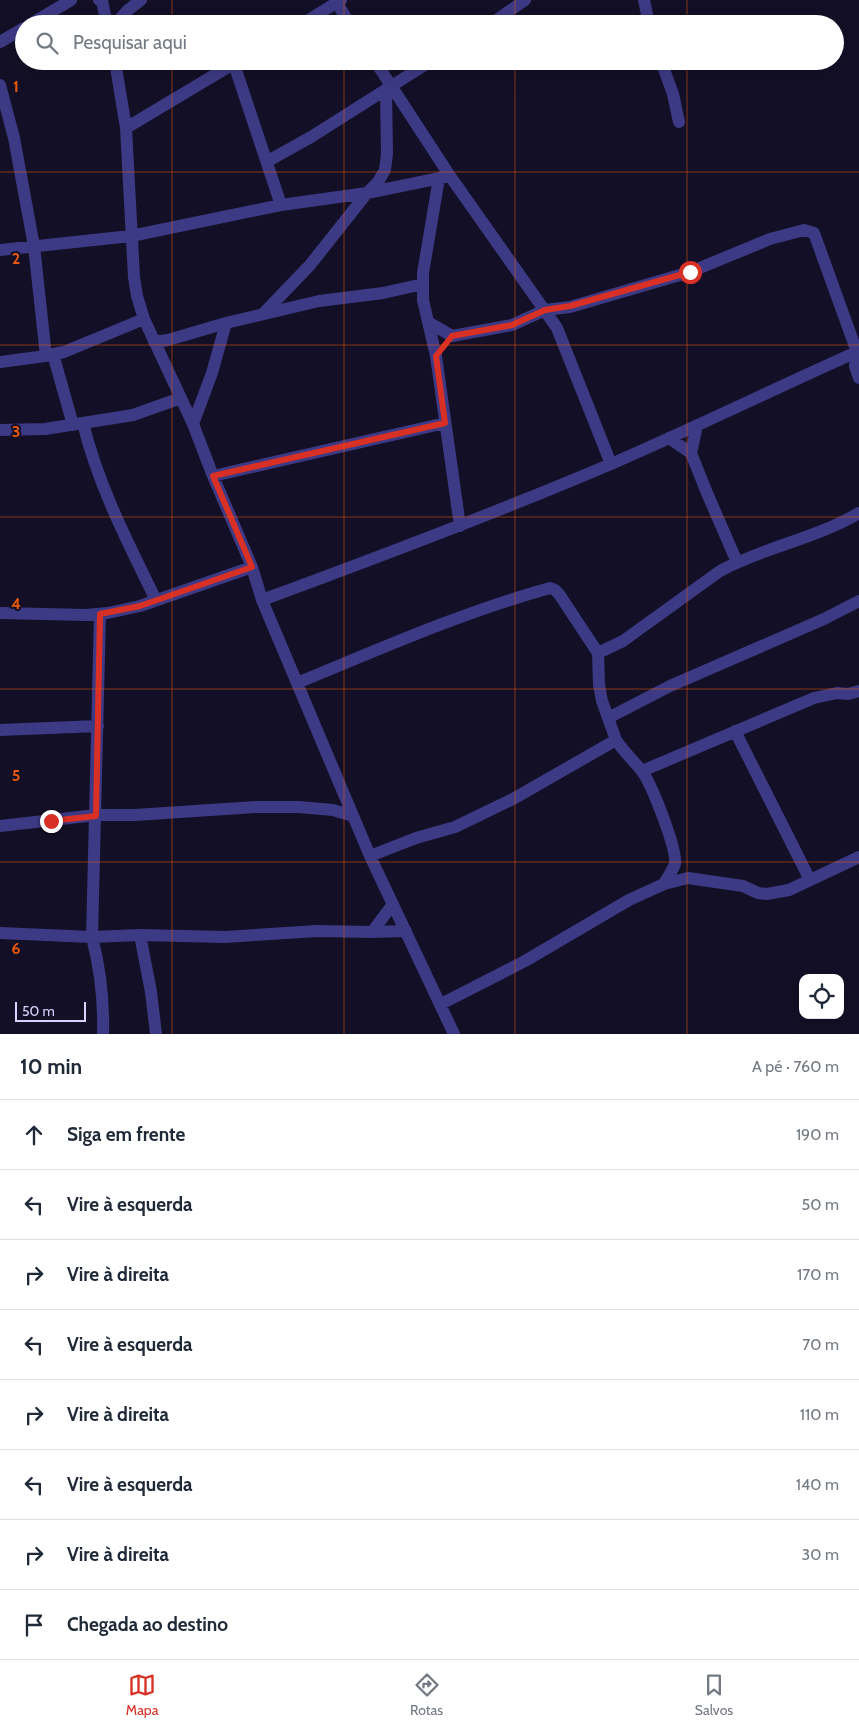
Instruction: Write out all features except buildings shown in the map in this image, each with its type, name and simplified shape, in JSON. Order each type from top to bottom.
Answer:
[{"type":"street","points":[[46,15],[71,0]]},
{"type":"street","points":[[123,15],[141,0]]},
{"type":"street","points":[[504,15],[525,0]]},
{"type":"street","points":[[644,0],[647,15]]},
{"type":"street","points":[[316,15],[337,1],[345,15]]},
{"type":"street","points":[[104,12],[128,10]]},
{"type":"street","points":[[0,42],[15,33]]},
{"type":"street","points":[[116,70],[126,128],[131,236],[136,286],[144,319],[193,424],[252,567],[262,600],[370,856],[454,1034]]},
{"type":"street","points":[[126,128],[223,70]]},
{"type":"street","points":[[239,70],[281,205]]},
{"type":"street","points":[[380,70],[444,177],[557,328],[611,464]]},
{"type":"street","points":[[268,162],[417,70]]},
{"type":"street","points":[[664,70],[680,122]]},
{"type":"street","points":[[0,85],[14,138],[34,246],[49,355],[88,444],[104,486],[156,600]]},
{"type":"street","points":[[263,314],[310,265],[367,193],[378,182],[385,170],[389,88]]},
{"type":"street","points":[[0,250],[131,236],[281,205],[367,193],[444,177]]},
{"type":"street","points":[[444,177],[425,253],[423,300],[436,356],[460,526]]},
{"type":"street","points":[[428,322],[452,336],[512,325],[545,310],[570,306],[690,272],[770,239],[792,232],[809,230],[814,233],[858,351],[856,366],[859,378]]},
{"type":"street","points":[[154,342],[319,301],[383,293],[423,284]]},
{"type":"street","points":[[0,362],[64,352],[144,319]]},
{"type":"street","points":[[193,424],[212,373],[226,323]]},
{"type":"street","points":[[436,356],[452,336]]},
{"type":"street","points":[[262,600],[460,526],[611,464],[858,351]]},
{"type":"street","points":[[0,430],[46,429],[134,415],[181,398]]},
{"type":"street","points":[[213,476],[445,423]]},
{"type":"street","points":[[691,453],[697,426]]},
{"type":"street","points":[[669,438],[691,453],[737,562]]},
{"type":"street","points":[[598,653],[623,641],[720,571],[759,552],[824,531],[859,513]]},
{"type":"street","points":[[0,613],[100,614],[140,606],[252,567]]},
{"type":"street","points":[[297,684],[475,612],[550,588],[555,590],[598,653],[599,685],[616,740],[622,750],[642,771],[673,844],[675,864],[664,884]]},
{"type":"street","points":[[608,718],[670,686],[824,619],[859,601]]},
{"type":"street","points":[[100,614],[92,937],[97,955],[100,983],[102,1034]]},
{"type":"street","points":[[642,771],[814,698],[837,693],[848,694],[859,690]]},
{"type":"street","points":[[0,730],[98,726]]},
{"type":"street","points":[[735,730],[810,880]]},
{"type":"street","points":[[370,856],[416,838],[455,827],[513,799],[616,740]]},
{"type":"street","points":[[334,810],[345,796]]},
{"type":"street","points":[[0,826],[96,816],[256,807],[299,807],[334,810],[353,816]]},
{"type":"street","points":[[441,1004],[525,961],[629,900],[664,884],[688,878],[743,886],[758,893],[766,894],[789,890],[859,858]]},
{"type":"street","points":[[372,932],[393,904]]},
{"type":"street","points":[[0,933],[92,937],[140,935],[225,936],[317,931],[406,931]]},
{"type":"street","points":[[140,935],[156,1034]]},
{"type":"route","points":[[51,821],[96,816],[100,614],[140,606],[252,567],[213,476],[445,423],[436,356],[452,336],[512,325],[545,310],[570,306],[690,272]]}]
